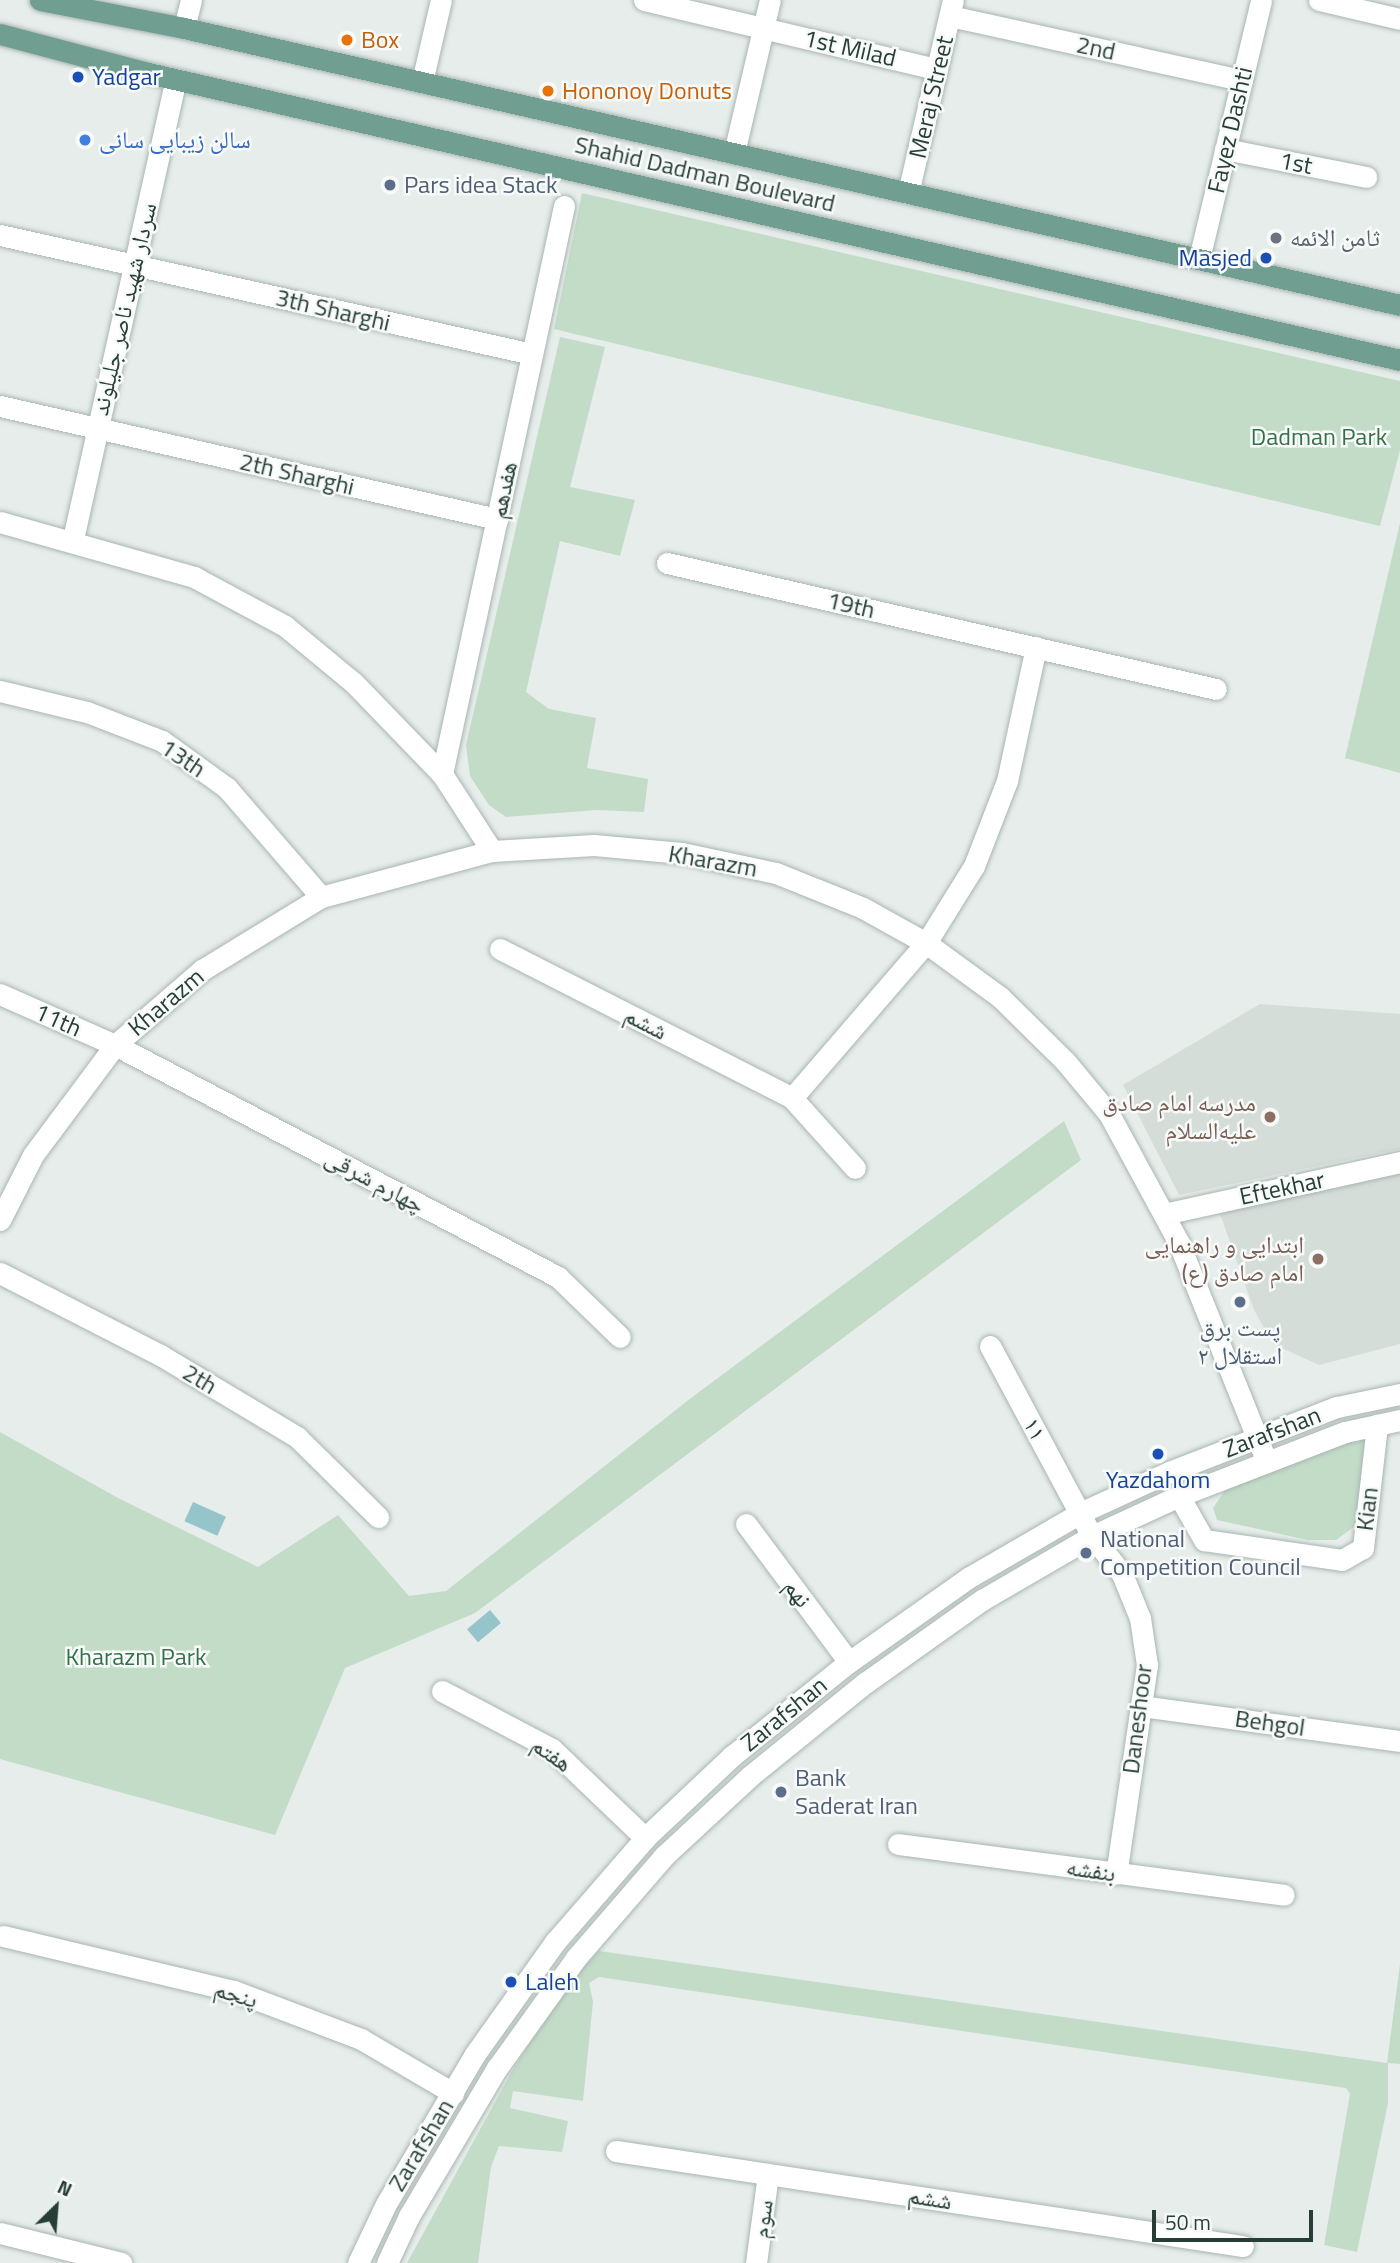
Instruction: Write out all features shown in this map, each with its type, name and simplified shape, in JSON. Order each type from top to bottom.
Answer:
[{"type":"main road","name":"Shahid Dadman Boulevard","points":[[40,0],[184,28],[1400,305]]},
{"type":"main road","name":"Shahid Dadman Boulevard","points":[[0,34],[176,79],[1400,360]]},
{"type":"street","points":[[184,28],[191,0]]},
{"type":"street","points":[[422,82],[441,0]]},
{"type":"street","name":"1st Milad","points":[[644,0],[937,69]]},
{"type":"street","points":[[734,153],[770,0]]},
{"type":"street","name":"Fayez Dashti","points":[[1199,259],[1261,0]]},
{"type":"street","points":[[1319,0],[1400,19]]},
{"type":"street","name":"2nd","points":[[951,8],[1242,80]]},
{"type":"street","name":"Meraj Street","points":[[908,193],[951,8]]},
{"type":"street","name":"سردار شهید ناصر جلیلوند","points":[[73,539],[176,79]]},
{"type":"street","name":"1st","points":[[1225,149],[1366,177]]},
{"type":"street","name":"هفدهم","points":[[442,774],[564,206]]},
{"type":"street","name":"3th Sharghi","points":[[0,235],[532,354]]},
{"type":"street","name":"2th Sharghi","points":[[0,406],[496,519]]},
{"type":"street","points":[[0,522],[73,539],[194,577],[285,626],[354,684],[442,774],[492,851]]},
{"type":"street","name":"19th","points":[[667,562],[1216,689]]},
{"type":"street","points":[[792,1098],[926,943],[974,866],[1007,781],[1036,647]]},
{"type":"street","name":"13th","points":[[0,691],[88,712],[162,741],[227,788],[321,897]]},
{"type":"street","name":"Kharazm","points":[[0,1220],[33,1155],[115,1045],[202,970],[321,897],[492,851],[594,845],[682,853],[763,870],[863,908],[926,943],[1000,997],[1065,1061],[1109,1114],[1164,1214],[1267,1462]]},
{"type":"street","name":"ششم","points":[[500,949],[792,1098],[855,1168]]},
{"type":"street","name":"11th","points":[[0,994],[115,1045]]},
{"type":"street","name":"چهارم شرقی","points":[[115,1045],[558,1277],[620,1337]]},
{"type":"street","name":"Eftekhar","points":[[1164,1214],[1400,1163]]},
{"type":"street","name":"2th","points":[[0,1273],[160,1356],[297,1437],[378,1517]]},
{"type":"street","name":"۱۱","points":[[990,1346],[1092,1536]]},
{"type":"street","name":"Zarafshan","points":[[358,2263],[386,2204],[453,2093],[555,1942],[645,1839],[732,1756],[849,1662],[968,1578],[1080,1513],[1337,1407],[1400,1394]]},
{"type":"street","name":"Zarafshan","points":[[387,2263],[409,2216],[497,2068],[576,1958],[664,1856],[750,1776],[865,1683],[982,1600],[1092,1536],[1179,1496],[1345,1432],[1400,1420]]},
{"type":"street","name":"Kian","points":[[1179,1496],[1204,1540],[1342,1560],[1363,1548],[1377,1425]]},
{"type":"street","name":"نهم","points":[[746,1524],[849,1662]]},
{"type":"street","name":"Daneshoor","points":[[1092,1536],[1122,1574],[1140,1618],[1147,1665],[1116,1874]]},
{"type":"street","name":"هفتم","points":[[442,1691],[552,1749],[601,1791],[645,1839]]},
{"type":"street","name":"Behgol","points":[[1141,1706],[1400,1741]]},
{"type":"street","name":"بنفشه","points":[[898,1844],[1284,1895]]},
{"type":"street","name":"پنجم","points":[[4,1936],[234,1991],[361,2039],[453,2093]]},
{"type":"street","name":"ششم","points":[[616,2151],[1244,2246]]},
{"type":"street","name":"سوم","points":[[756,2263],[768,2174]]},
{"type":"street","points":[[0,2233],[41,2253],[121,2263]]},
{"type":"shaded area","name":"مدرسه امام صادق علیه‌السلام","points":[[1260,1004],[1400,1014],[1400,1149],[1179,1195],[1123,1085]]},
{"type":"shaded area","name":"ابتدایی و راهنمایی امام صادق (ع)","points":[[1400,1170],[1400,1344],[1319,1365],[1273,1344],[1254,1310],[1218,1208]]},
{"type":"green space","name":"Dadman Park","points":[[582,193],[1400,381],[1400,450],[1380,526],[554,329]]},
{"type":"green space","points":[[560,337],[605,347],[570,487],[635,500],[620,556],[560,541],[526,692],[549,709],[596,718],[587,768],[648,779],[644,812],[597,810],[506,817],[489,805],[470,776],[466,745]]},
{"type":"green space","points":[[1400,523],[1400,773],[1345,758]]},
{"type":"green space","name":"Kharazm Park","points":[[1064,1121],[1081,1160],[475,1613],[345,1668],[275,1835],[0,1759],[0,1432],[118,1498],[258,1567],[338,1515],[409,1596],[446,1591],[691,1398]]},
{"type":"green space","points":[[1363,1438],[1370,1447],[1358,1524],[1336,1540],[1308,1540],[1217,1520],[1213,1508],[1227,1487]]},
{"type":"green space","points":[[599,1951],[1387,2063],[1400,1964],[1400,2064],[1388,2063],[1388,2103],[1357,2252],[1324,2245],[1350,2094],[1346,2088],[599,1977],[589,1983],[593,2002],[583,2101],[513,2091],[510,2108],[568,2121],[562,2152],[499,2146],[491,2167],[478,2263],[407,2263],[512,2071],[568,1983]]},
{"type":"water","points":[[193,1502],[226,1517],[217,1536],[184,1521]]},
{"type":"water","points":[[490,1610],[501,1623],[478,1642],[467,1629]]},
{"type":"place","name":"Box","points":[[347,40]]},
{"type":"place","name":"Yadgar","points":[[78,77]]},
{"type":"place","name":"Hononoy Donuts","points":[[548,91]]},
{"type":"place","name":"سالن زیبایی سانی","points":[[85,140]]},
{"type":"place","name":"Pars idea Stack","points":[[390,185]]},
{"type":"place","name":"ثامن الائمه","points":[[1276,238]]},
{"type":"place","name":"Masjed","points":[[1266,258]]},
{"type":"place","name":"مدرسه امام صادق علیه‌السلام","points":[[1270,1117]]},
{"type":"place","name":"ابتدایی و راهنمایی امام صادق (ع)","points":[[1318,1259]]},
{"type":"place","name":"پست برق استقلال ۲","points":[[1240,1302]]},
{"type":"place","name":"Yazdahom","points":[[1158,1454]]},
{"type":"place","name":"National Competition Council","points":[[1086,1553]]},
{"type":"place","name":"Bank Saderat Iran","points":[[781,1792]]},
{"type":"place","name":"Laleh","points":[[511,1982]]}]
